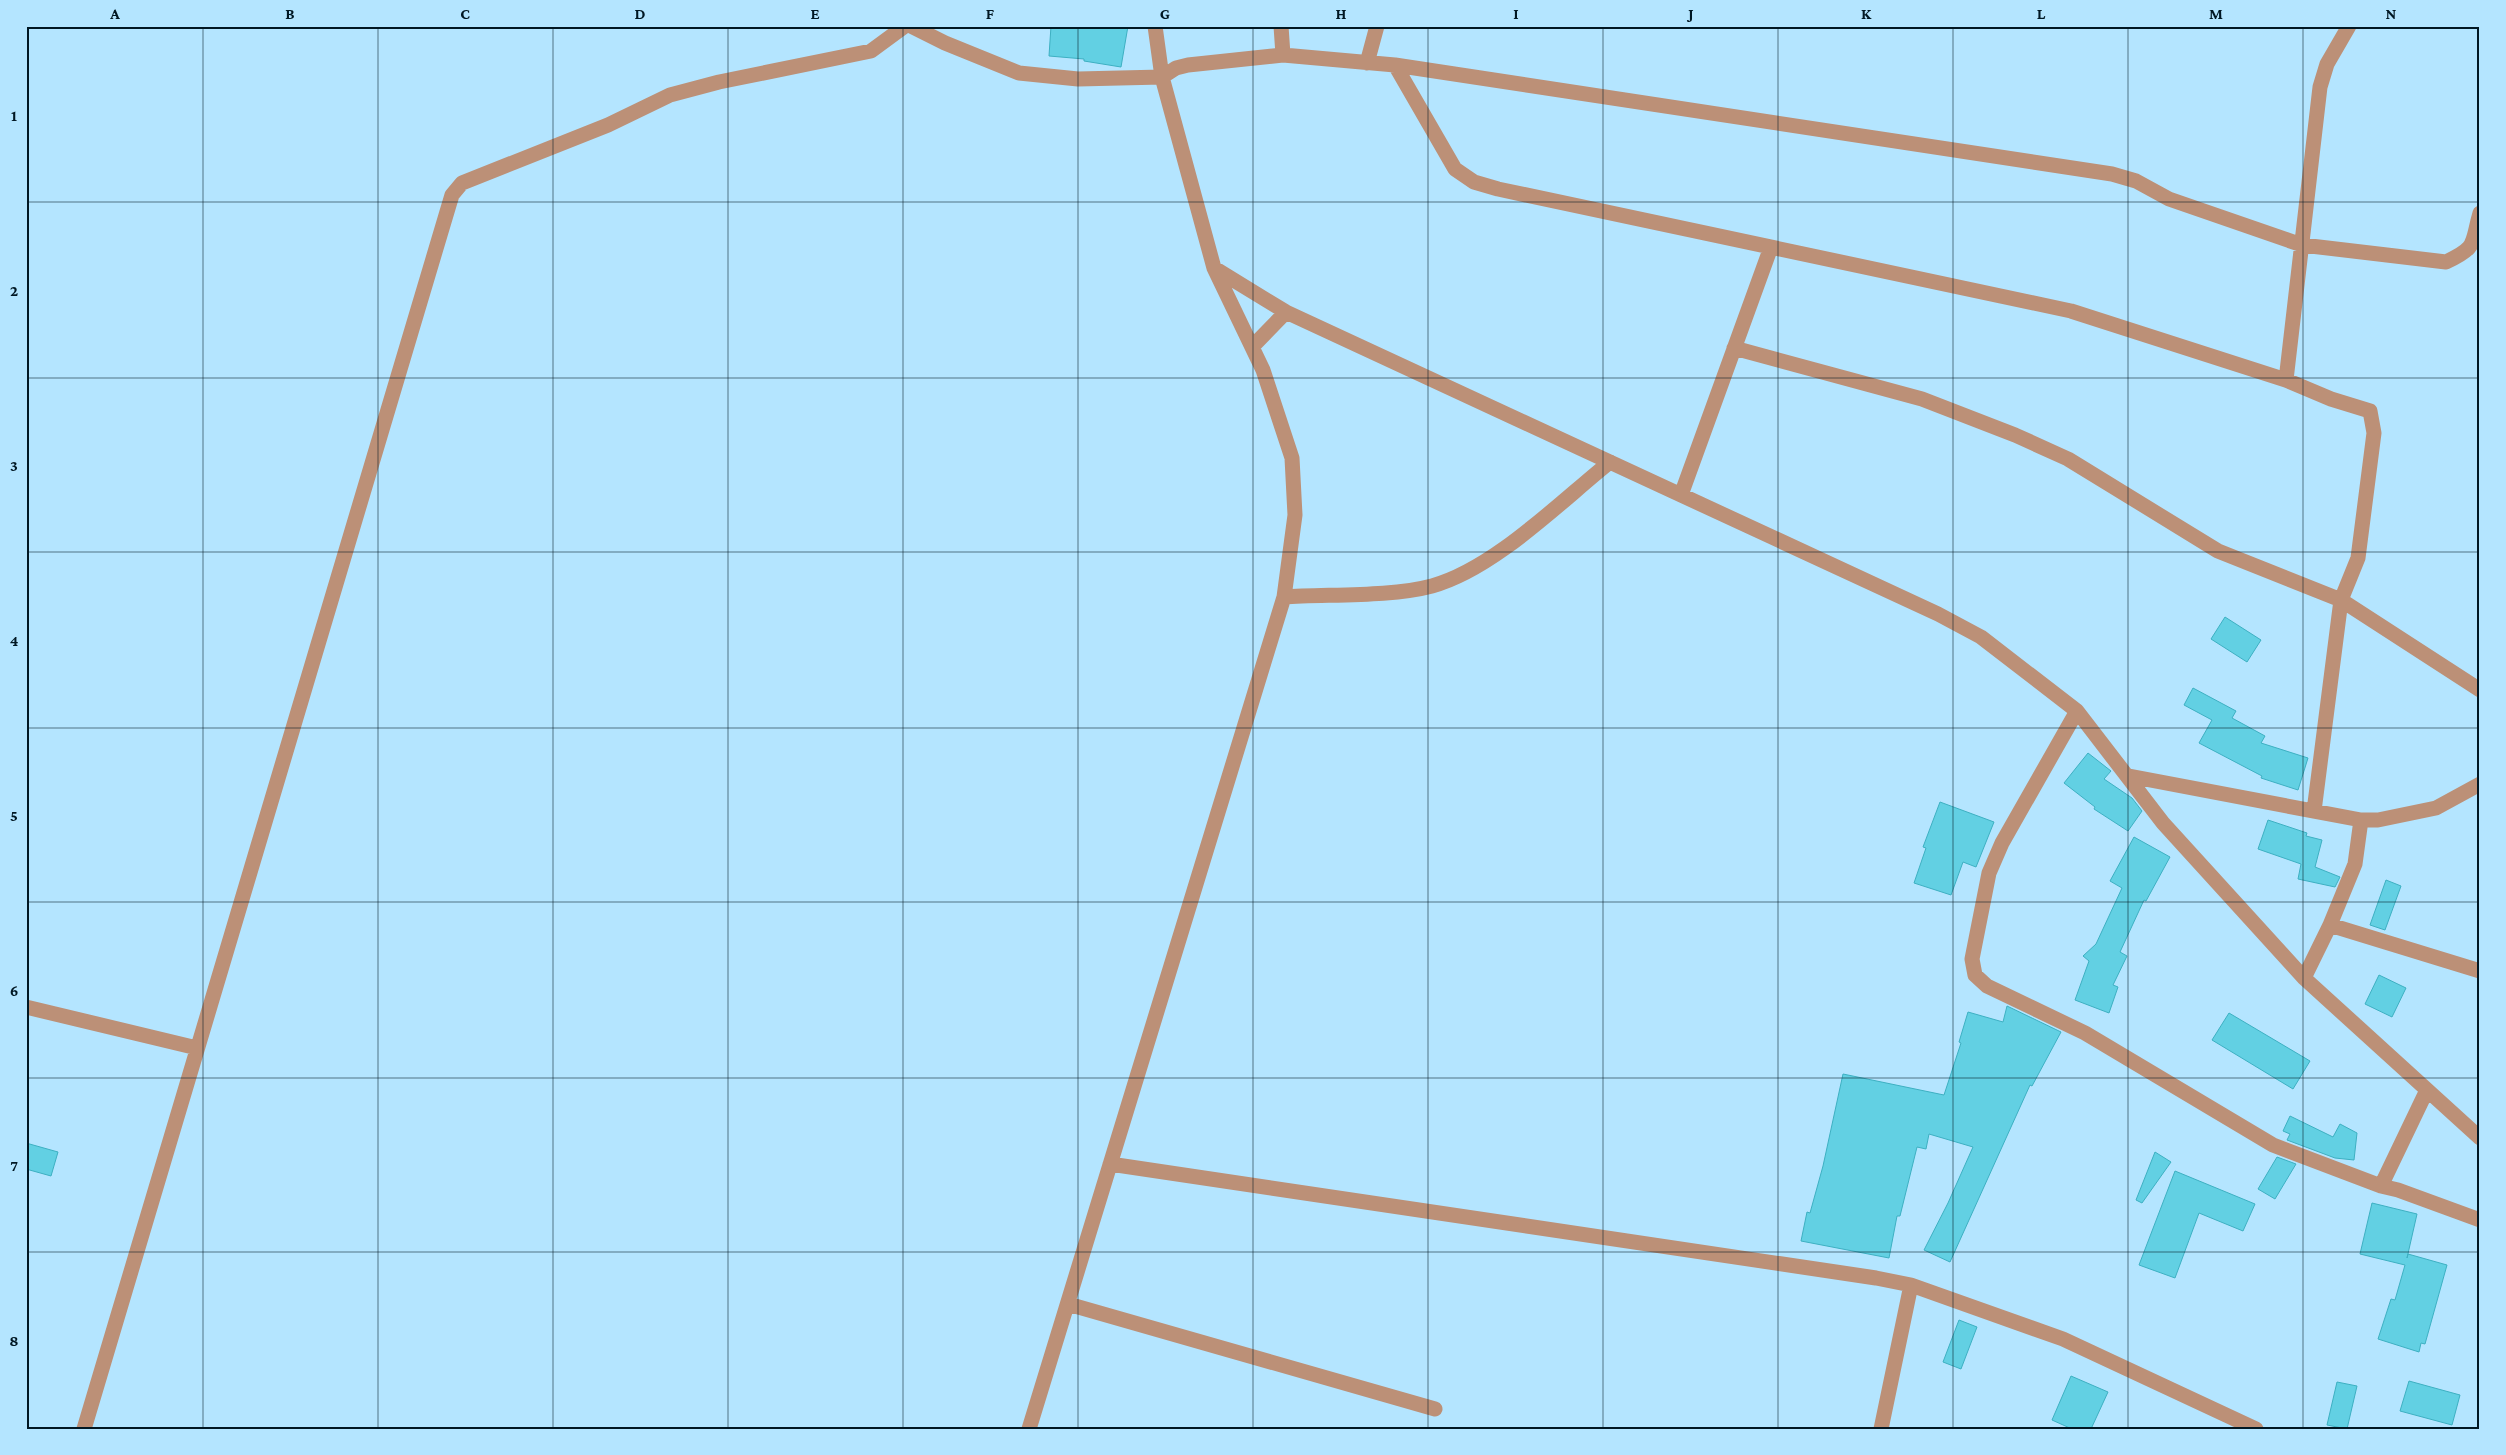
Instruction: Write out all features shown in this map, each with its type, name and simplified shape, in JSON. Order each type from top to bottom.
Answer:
[{"type":"street","points":[[84,1429],[452,195],[462,183],[608,125],[670,95],[719,82],[871,51],[905,26]]},
{"type":"street","points":[[911,26],[945,43],[1019,73],[1078,79],[1162,76],[1176,68],[1188,65],[1283,55],[1395,65],[2112,174],[2136,181],[2168,198],[2302,245],[2446,262],[2464,254],[2474,241],[2480,213]]},
{"type":"street","points":[[1029,1429],[1284,597],[1295,516],[1292,458],[1263,370],[1214,268],[1162,76],[1155,26]]},
{"type":"street","points":[[1282,26],[1283,55]]},
{"type":"street","points":[[1367,63],[1377,26]]},
{"type":"street","points":[[2286,380],[2320,87],[2327,64],[2349,26]]},
{"type":"street","points":[[1395,65],[1455,169],[1474,182],[1498,189],[2071,311],[2286,380],[2370,411],[2374,432],[2358,558],[2341,600],[2314,811]]},
{"type":"street","points":[[1681,494],[1771,247]]},
{"type":"street","points":[[1214,268],[1286,312],[1938,614],[1981,637],[2077,711],[2129,776],[2163,823],[2304,978],[2480,1138]]},
{"type":"street","points":[[1252,347],[1286,312]]},
{"type":"street","points":[[1734,348],[1922,400],[2015,435],[2068,459],[2218,551],[2341,600],[2480,690]]},
{"type":"street","points":[[1284,597],[1399,591],[1432,586],[1467,572],[1498,553],[1610,462]]},
{"type":"street","points":[[2077,711],[2002,842],[1989,873],[1972,959],[1975,975],[1987,986],[2110,1047],[2273,1146],[2480,1220]]},
{"type":"street","points":[[2129,776],[2361,820],[2378,820],[2436,808],[2480,784]]},
{"type":"street","points":[[2304,978],[2330,926],[2355,864],[2361,820]]},
{"type":"street","points":[[2330,926],[2480,971]]},
{"type":"street","points":[[26,1007],[197,1048]]},
{"type":"street","points":[[2381,1186],[2427,1090]]},
{"type":"street","points":[[1110,1164],[1876,1278],[1910,1285],[2063,1339],[2256,1429]]},
{"type":"street","points":[[1881,1429],[1910,1285]]},
{"type":"street","points":[[1068,1304],[1435,1410]]},
{"type":"building","points":[[1051,26],[1128,26],[1121,67],[1084,61],[1084,59],[1049,56]]},
{"type":"building","points":[[2225,617],[2261,640],[2247,662],[2211,639]]},
{"type":"building","points":[[2193,688],[2236,711],[2232,718],[2265,736],[2261,743],[2308,758],[2298,790],[2261,778],[2262,776],[2199,743],[2212,720],[2184,705]]},
{"type":"building","points":[[2088,753],[2111,771],[2104,779],[2132,798],[2142,811],[2128,831],[2094,809],[2095,807],[2064,783]]},
{"type":"building","points":[[1940,802],[1994,822],[1976,867],[1963,862],[1951,895],[1914,883],[1926,848],[1923,847]]},
{"type":"building","points":[[2268,820],[2307,833],[2306,836],[2322,840],[2315,867],[2340,877],[2335,887],[2298,879],[2301,864],[2258,849]]},
{"type":"building","points":[[2134,837],[2170,857],[2146,901],[2144,900],[2120,952],[2127,956],[2113,985],[2118,987],[2109,1013],[2075,1000],[2089,961],[2083,956],[2096,944],[2122,888],[2110,881]]},
{"type":"building","points":[[2386,880],[2401,886],[2385,930],[2370,925]]},
{"type":"building","points":[[2379,975],[2406,988],[2392,1017],[2365,1004]]},
{"type":"building","points":[[2007,1006],[2061,1032],[2032,1086],[2030,1085],[1950,1262],[1924,1250],[1973,1147],[1929,1134],[1926,1149],[1917,1147],[1900,1216],[1897,1216],[1889,1258],[1801,1241],[1807,1212],[1810,1213],[1823,1166],[1843,1074],[1944,1095],[1961,1043],[1959,1042],[1968,1012],[2003,1022]]},
{"type":"building","points":[[2229,1013],[2310,1061],[2293,1089],[2212,1040]]},
{"type":"building","points":[[2290,1116],[2333,1137],[2340,1124],[2357,1133],[2354,1160],[2335,1158],[2287,1140],[2290,1134],[2283,1131]]},
{"type":"building","points":[[26,1143],[58,1152],[51,1176],[26,1169]]},
{"type":"building","points":[[2155,1152],[2171,1162],[2142,1203],[2136,1200]]},
{"type":"building","points":[[2277,1157],[2296,1164],[2275,1199],[2258,1189]]},
{"type":"building","points":[[2175,1171],[2255,1204],[2243,1231],[2199,1213],[2175,1278],[2139,1265]]},
{"type":"building","points":[[2372,1203],[2417,1214],[2407,1258],[2408,1254],[2447,1265],[2425,1344],[2421,1343],[2419,1352],[2378,1339],[2391,1299],[2395,1300],[2405,1265],[2360,1254]]},
{"type":"building","points":[[1959,1320],[1977,1327],[1961,1369],[1943,1362]]},
{"type":"building","points":[[2071,1376],[2108,1392],[2091,1429],[2072,1429],[2052,1420]]},
{"type":"building","points":[[2409,1381],[2460,1395],[2452,1425],[2400,1411]]},
{"type":"building","points":[[2337,1382],[2357,1386],[2347,1429],[2327,1425]]}]
